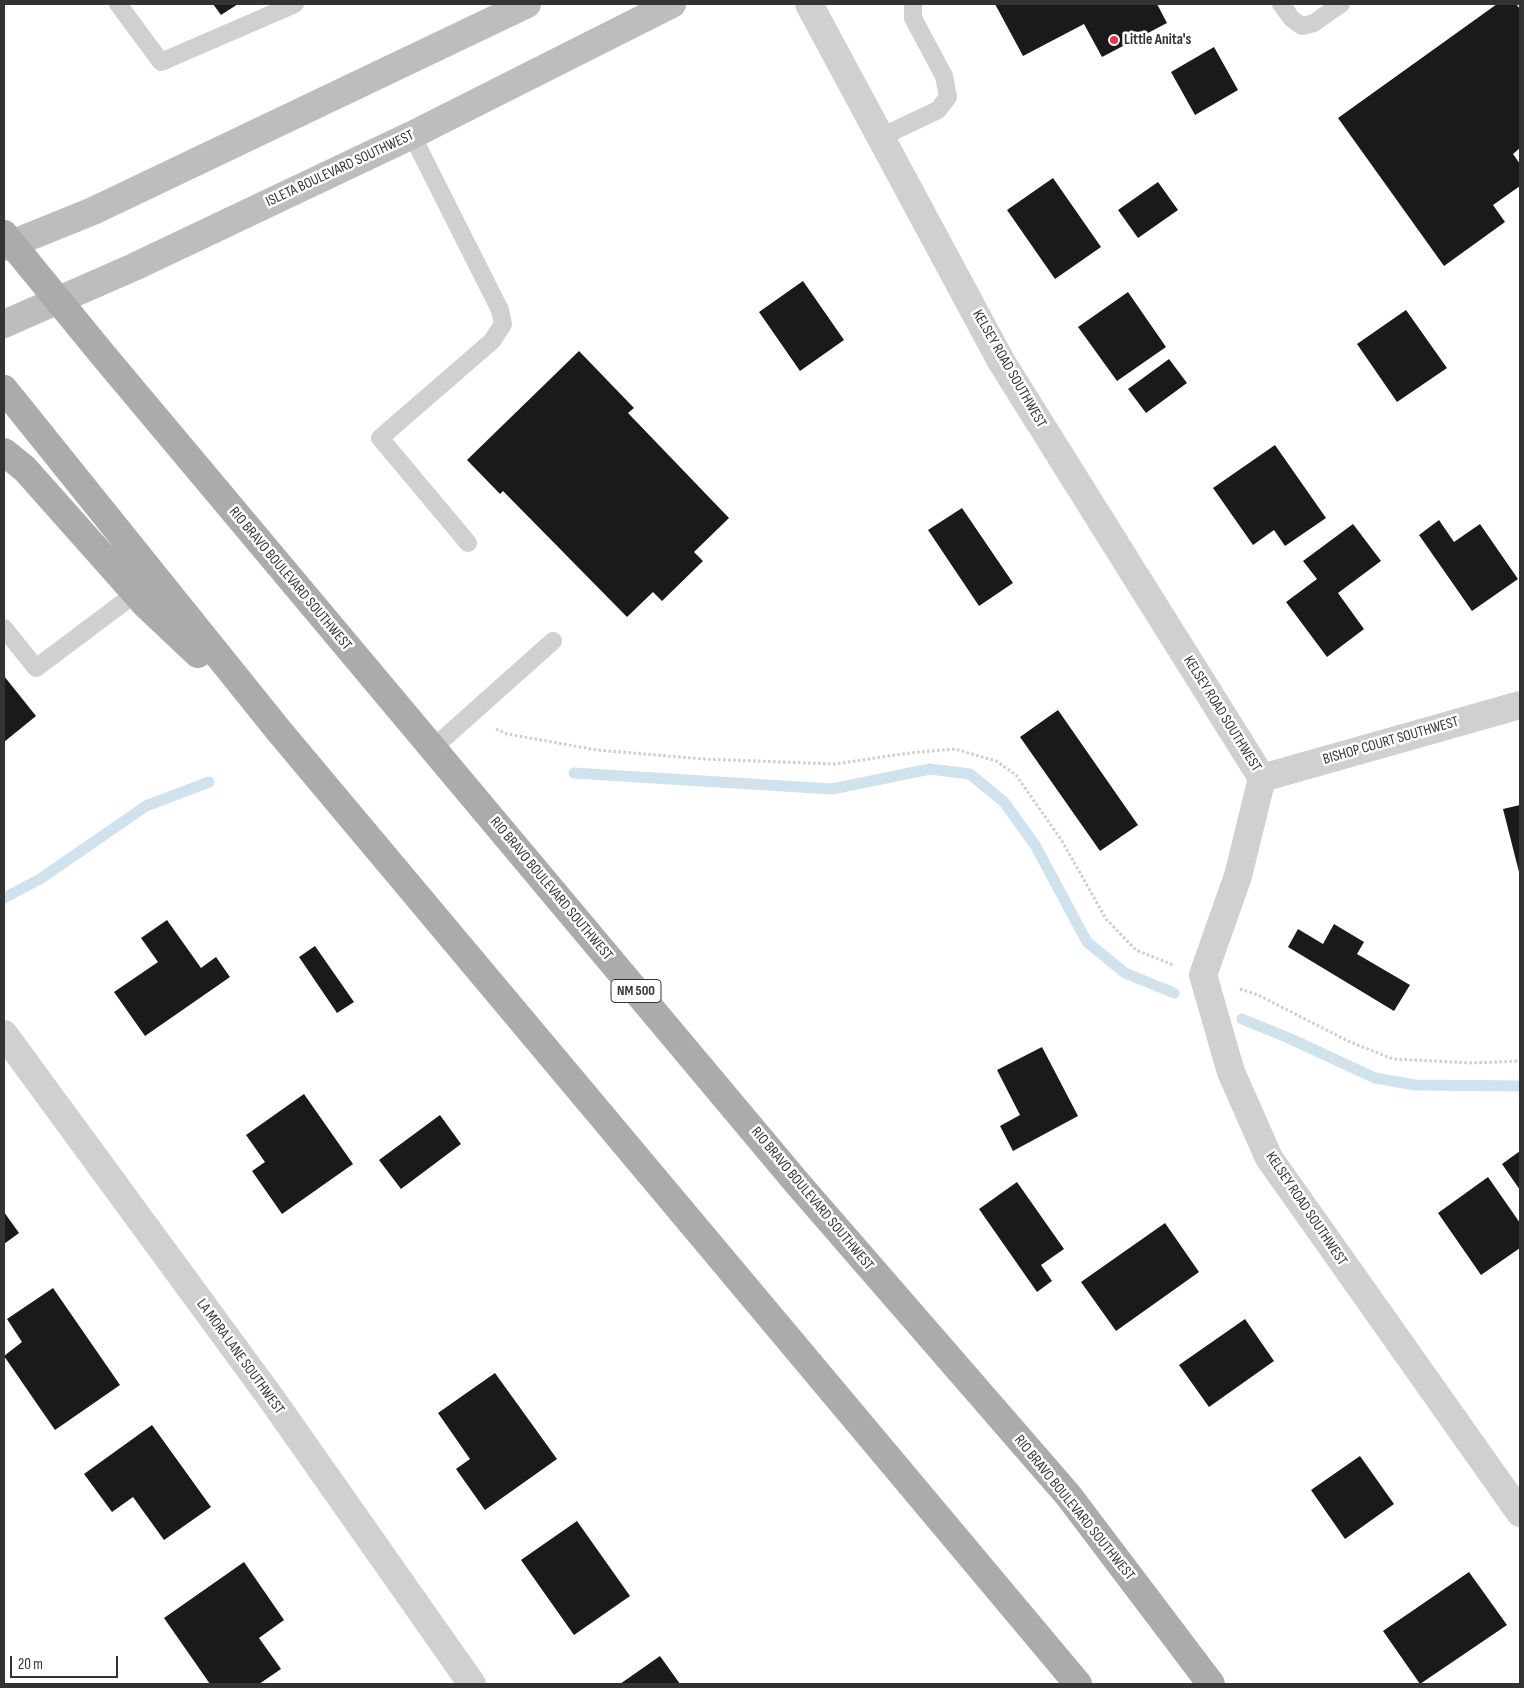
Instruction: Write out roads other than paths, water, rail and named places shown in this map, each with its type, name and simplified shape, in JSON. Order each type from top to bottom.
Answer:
[{"type":"main road","points":[[6,241],[93,211],[528,4]]},
{"type":"main road","name":"ISLETA BOULEVARD SOUTHWEST","points":[[4,324],[134,267],[412,135],[672,4]]},
{"type":"main road","name":"RIO BRAVO BOULEVARD SOUTHWEST","points":[[6,241],[798,1184],[1068,1495],[1210,1684]]},
{"type":"main road","points":[[4,389],[278,731],[1078,1684]]},
{"type":"main road","points":[[4,452],[25,469],[136,593],[278,731]]},
{"type":"street","name":"KELSEY ROAD SOUTHWEST","points":[[809,4],[1001,361],[1262,778],[1238,876],[1203,975],[1231,1072],[1269,1158],[1519,1507]]},
{"type":"street","name":"BISHOP COURT SOUTHWEST","points":[[1262,778],[1520,705]]},
{"type":"street","name":"LA MORA LANE SOUTHWEST","points":[[4,1034],[271,1398],[472,1684]]},
{"type":"lane","points":[[118,4],[161,62],[295,4]]},
{"type":"lane","points":[[881,137],[938,110],[948,96],[944,76],[913,18],[913,4]]},
{"type":"lane","points":[[1281,4],[1292,19],[1302,26],[1314,23],[1342,4]]},
{"type":"lane","points":[[412,135],[500,310],[503,324],[492,341],[380,438],[468,543]]},
{"type":"lane","points":[[4,628],[36,668],[136,593]]},
{"type":"lane","points":[[433,748],[553,641]]},
{"type":"waterway","points":[[574,773],[832,789],[930,769],[970,774],[1004,802],[1035,845],[1087,942],[1125,973],[1174,993]]},
{"type":"waterway","points":[[4,898],[40,879],[146,806],[209,782]]},
{"type":"waterway","points":[[1242,1019],[1291,1039],[1375,1078],[1415,1085],[1520,1086]]},
{"type":"place","name":"Little Anita's","points":[[1114,40]]}]
